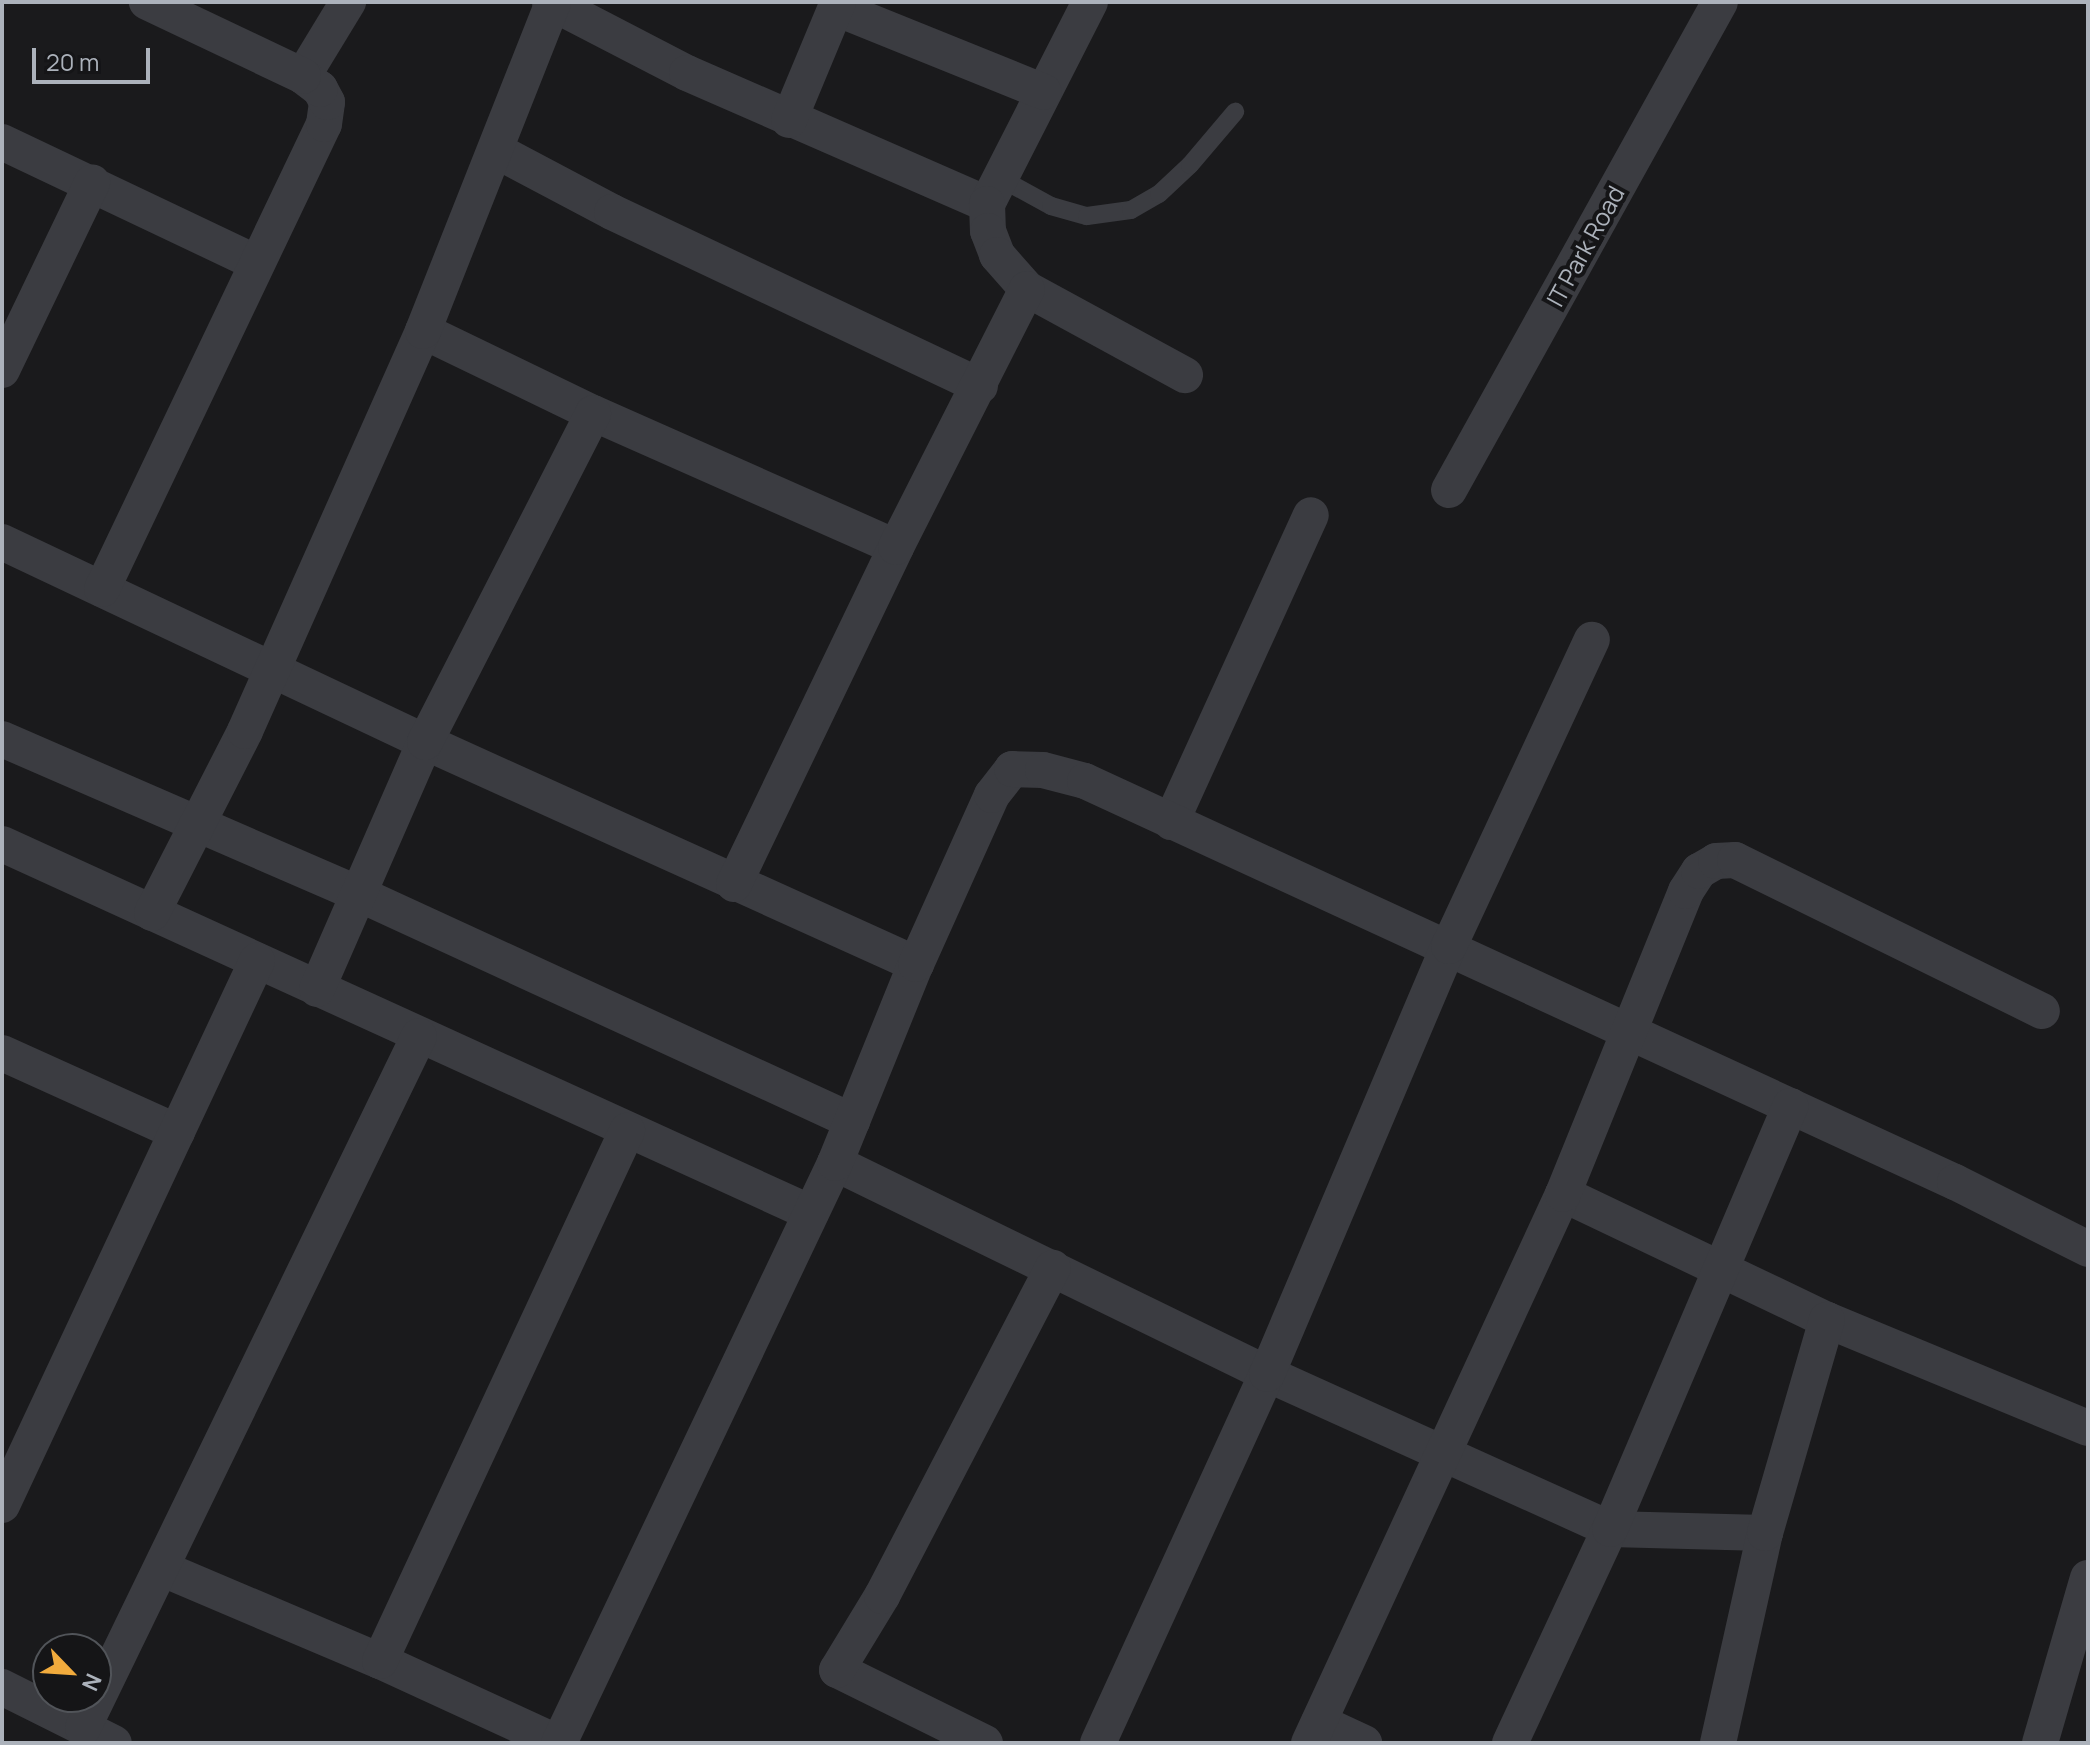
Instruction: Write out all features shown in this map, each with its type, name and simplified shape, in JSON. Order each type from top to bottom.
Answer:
[{"type":"street","points":[[102,589],[324,124],[327,102],[320,89],[303,76],[147,2]]},
{"type":"street","points":[[303,76],[348,2]]},
{"type":"street","points":[[1090,2],[994,191],[988,231],[997,255],[1027,289],[1185,375]]},
{"type":"street","name":"IT Park Road","points":[[1449,490],[1720,2]]},
{"type":"street","points":[[152,913],[272,669],[423,331],[497,151],[552,3],[687,73],[789,120],[994,191]]},
{"type":"street","points":[[789,120],[837,5],[1044,92]]},
{"type":"street","points":[[2,142],[257,263]]},
{"type":"street","points":[[497,151],[612,212],[980,386]]},
{"type":"street","points":[[2,370],[92,183]]},
{"type":"street","points":[[734,884],[896,547],[1027,289]]},
{"type":"street","points":[[423,331],[593,413],[896,547]]},
{"type":"street","points":[[317,989],[425,742],[593,413]]},
{"type":"street","points":[[1171,822],[1311,515]]},
{"type":"street","points":[[2,542],[425,742],[916,964]]},
{"type":"street","points":[[1098,1743],[1267,1374],[1449,946],[1592,640]]},
{"type":"street","points":[[2,739],[359,894],[852,1121]]},
{"type":"street","points":[[163,1569],[380,1661],[558,1743],[835,1163],[916,964],[992,795],[1012,769],[1043,770],[1085,781],[1449,946],[2088,1249]]},
{"type":"street","points":[[2,844],[811,1213]]},
{"type":"street","points":[[1364,1743],[1314,1733],[1563,1194],[1686,891],[1699,871],[1735,860],[2042,1011]]},
{"type":"street","points":[[2,1505],[257,961]]},
{"type":"street","points":[[2,1687],[99,1735],[163,1569],[419,1036]]},
{"type":"street","points":[[4,1061],[177,1132]]},
{"type":"street","points":[[1510,1743],[1610,1529],[1790,1106]]},
{"type":"street","points":[[380,1661],[627,1131]]},
{"type":"street","points":[[835,1163],[1267,1374],[1610,1529],[1765,1533]]},
{"type":"street","points":[[1563,1194],[1720,1272],[1827,1320],[2088,1428]]},
{"type":"street","points":[[985,1743],[837,1670],[882,1596],[1053,1268]]},
{"type":"street","points":[[1718,1743],[1765,1533],[1827,1320]]},
{"type":"street","points":[[2040,1743],[2088,1578]]},
{"type":"lane","points":[[994,191],[1087,216],[1131,210],[1159,194],[1190,165],[1235,112]]}]
